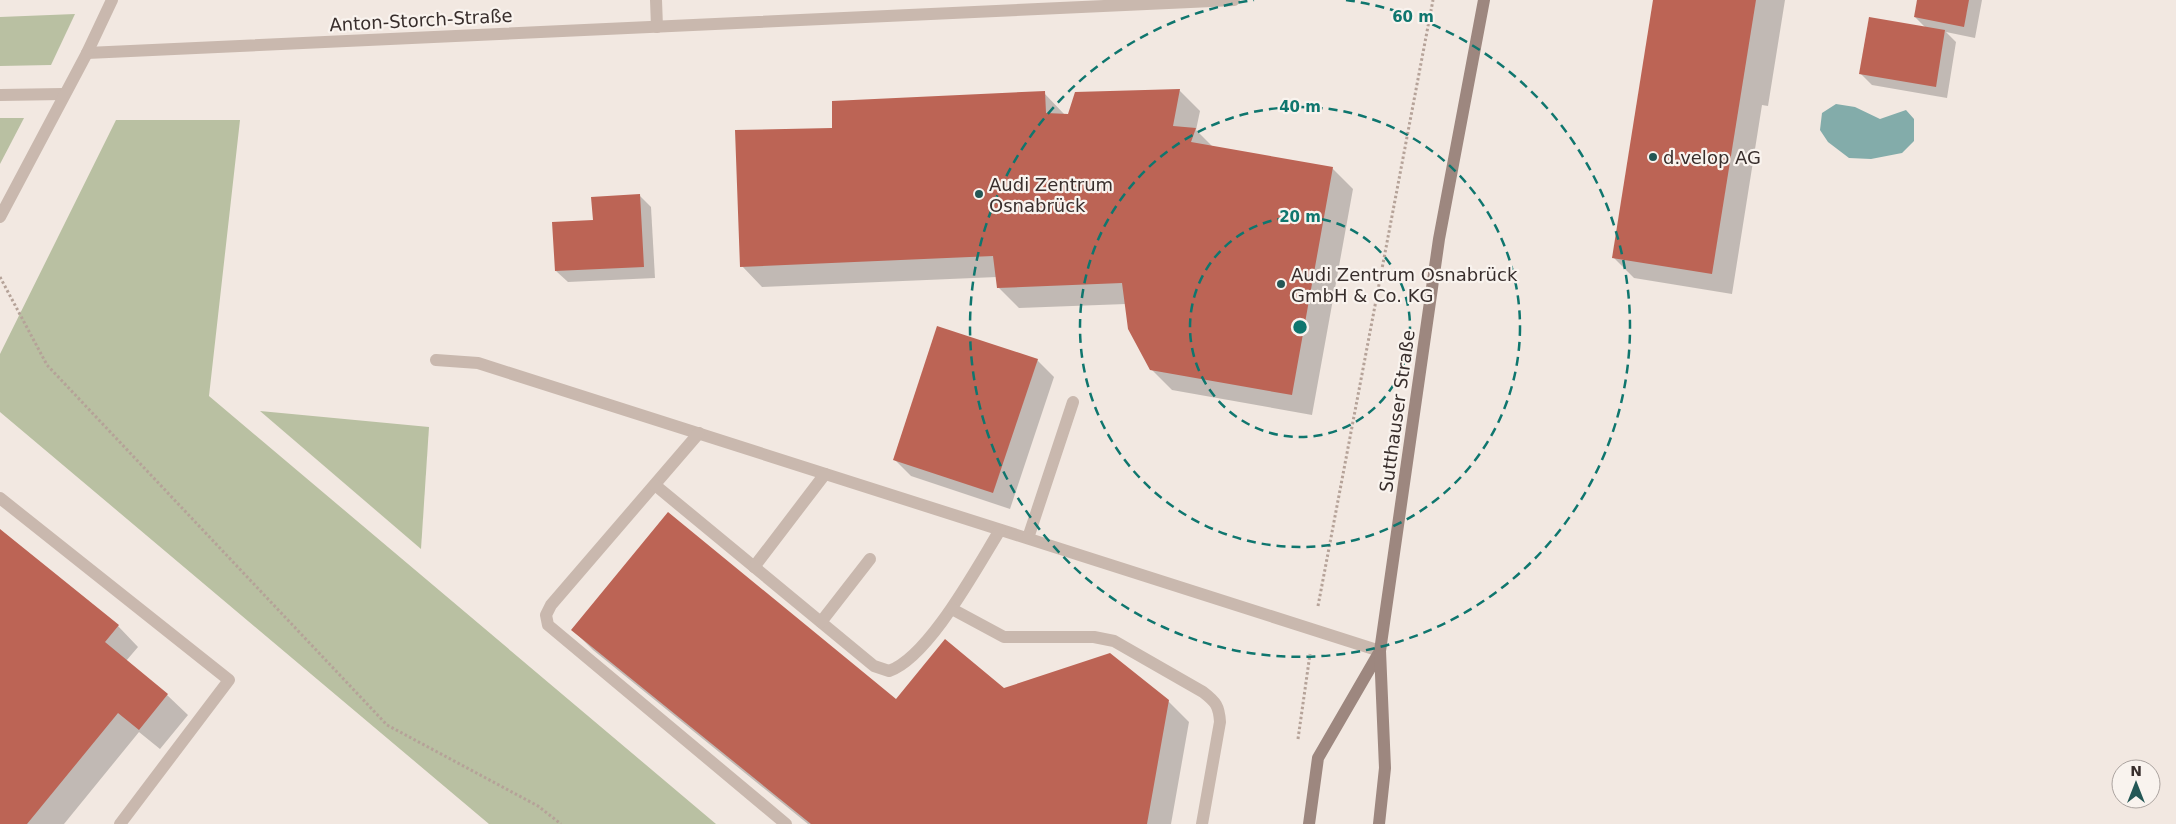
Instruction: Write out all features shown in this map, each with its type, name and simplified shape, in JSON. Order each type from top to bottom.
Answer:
[{"type":"street","points":[[0,218],[63,94],[87,53],[112,0]]},
{"type":"street","points":[[656,0],[657,27]]},
{"type":"street","name":"Anton-Storch-Straße","points":[[87,53],[657,27],[1062,4],[1234,0]]},
{"type":"street","name":"Sutthauser Straße","points":[[1379,824],[1385,768],[1380,651],[1439,239],[1484,0]]},
{"type":"street","points":[[0,95],[63,94]]},
{"type":"street","points":[[436,360],[478,363],[1380,651]]},
{"type":"street","points":[[1028,538],[1073,402]]},
{"type":"street","points":[[699,433],[551,605],[546,615],[548,625],[786,824]]},
{"type":"street","points":[[754,566],[825,474]]},
{"type":"street","points":[[655,485],[874,666],[889,671],[901,667],[952,609],[1000,530]]},
{"type":"street","points":[[0,498],[229,680],[120,824]]},
{"type":"street","points":[[821,622],[870,558]]},
{"type":"street","points":[[952,609],[1004,637],[1094,637],[1114,641],[1212,699],[1219,708],[1220,722],[1202,824]]},
{"type":"street","name":"Sutthauser Straße","points":[[1309,824],[1318,758],[1380,651]]},
{"type":"path","points":[[1296,748],[1314,630],[1433,0]]},
{"type":"path","points":[[0,276],[47,365],[386,726],[538,806],[561,824]]},
{"type":"green space","points":[[75,14],[51,65],[0,66],[0,17]]},
{"type":"green space","points":[[0,118],[24,118],[0,164]]},
{"type":"green space","points":[[116,120],[240,120],[209,396],[716,824],[489,824],[0,412],[0,354]]},
{"type":"green space","points":[[260,411],[429,427],[421,549]]},
{"type":"water","points":[[1836,104],[1855,107],[1880,119],[1906,110],[1914,119],[1914,141],[1902,153],[1871,159],[1849,158],[1828,142],[1820,130],[1822,113]]},
{"type":"building","points":[[1653,0],[1756,0],[1712,274],[1612,258]]},
{"type":"building","points":[[1917,0],[1969,0],[1964,27],[1914,17]]},
{"type":"building","points":[[1869,17],[1945,30],[1936,87],[1859,74]]},
{"type":"building","points":[[1180,89],[1173,126],[1196,128],[1191,142],[1333,167],[1292,395],[1150,370],[1128,329],[1122,283],[997,288],[993,256],[740,267],[735,130],[832,128],[832,101],[1045,91],[1046,113],[1068,114],[1075,92]]},
{"type":"building","points":[[640,194],[644,267],[555,271],[552,222],[593,220],[591,197]]},
{"type":"building","points":[[937,326],[1038,359],[993,493],[893,460]]},
{"type":"building","points":[[668,512],[896,699],[945,639],[1004,688],[1110,653],[1169,700],[1147,824],[811,824],[571,630]]},
{"type":"building","points":[[0,529],[119,625],[105,642],[168,694],[139,730],[118,713],[27,824],[0,824]]},
{"type":"place","name":"d.velop AG","points":[[1653,157]]},
{"type":"place","name":"Audi Zentrum Osnabrück","points":[[979,194]]},
{"type":"place","name":"Audi Zentrum Osnabrück GmbH & Co. KG","points":[[1281,284]]}]
